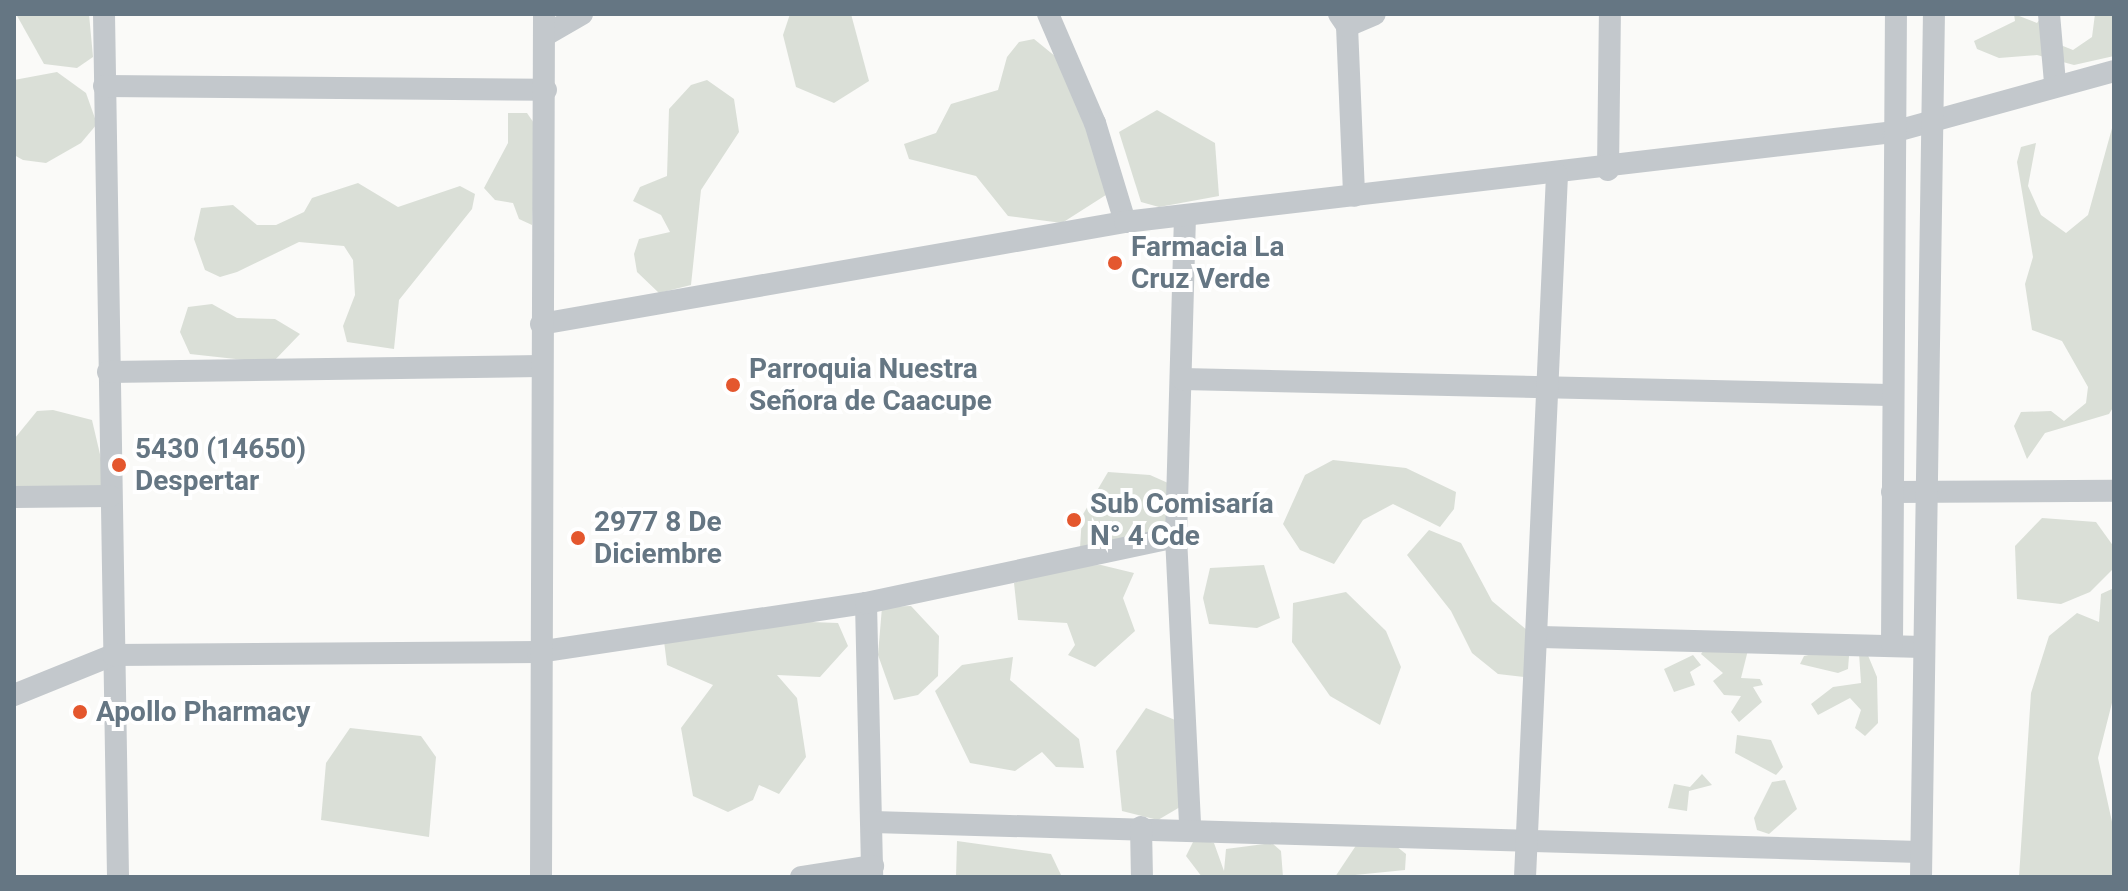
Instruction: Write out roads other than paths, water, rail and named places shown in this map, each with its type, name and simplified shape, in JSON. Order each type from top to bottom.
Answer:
[{"type":"street","points":[[104,14],[118,877]]},
{"type":"street","points":[[541,877],[538,652],[546,90],[544,25],[582,14]]},
{"type":"street","points":[[1048,14],[1095,123],[1125,222]]},
{"type":"street","points":[[1354,196],[1343,20],[1375,14]]},
{"type":"street","points":[[1608,170],[1610,14]]},
{"type":"street","points":[[1892,644],[1890,395],[1896,14]]},
{"type":"street","points":[[1921,877],[1923,647],[1931,490],[1930,120],[1934,14]]},
{"type":"street","points":[[2049,14],[2055,83]]},
{"type":"street","points":[[541,324],[1125,222],[1608,170],[1893,132],[2055,83],[2114,71]]},
{"type":"street","points":[[104,86],[546,90]]},
{"type":"street","points":[[1525,877],[1541,637],[1552,391],[1557,175]]},
{"type":"street","points":[[1185,216],[1176,537],[1190,827]]},
{"type":"street","points":[[108,372],[540,366]]},
{"type":"street","points":[[1182,379],[1552,391],[1890,395]]},
{"type":"street","points":[[1892,492],[2114,491]]},
{"type":"street","points":[[14,497],[110,496]]},
{"type":"street","points":[[14,695],[113,655],[538,652],[866,603],[1176,537]]},
{"type":"street","points":[[801,877],[872,871],[866,603]]},
{"type":"street","points":[[1541,637],[1923,647]]},
{"type":"street","points":[[873,822],[1190,827],[1920,852]]},
{"type":"street","points":[[1141,827],[1142,877]]},
{"type":"place","name":"Farmacia La Cruz Verde","points":[[1115,263]]},
{"type":"place","name":"Parroquia Nuestra Señora de Caacupe","points":[[733,385]]},
{"type":"place","name":"5430 (14650) Despertar","points":[[119,465]]},
{"type":"place","name":"Sub Comisaría N° 4 Cde","points":[[1074,520]]},
{"type":"place","name":"2977 8 De Diciembre","points":[[578,538]]},
{"type":"place","name":"Apollo Pharmacy","points":[[80,712]]}]
